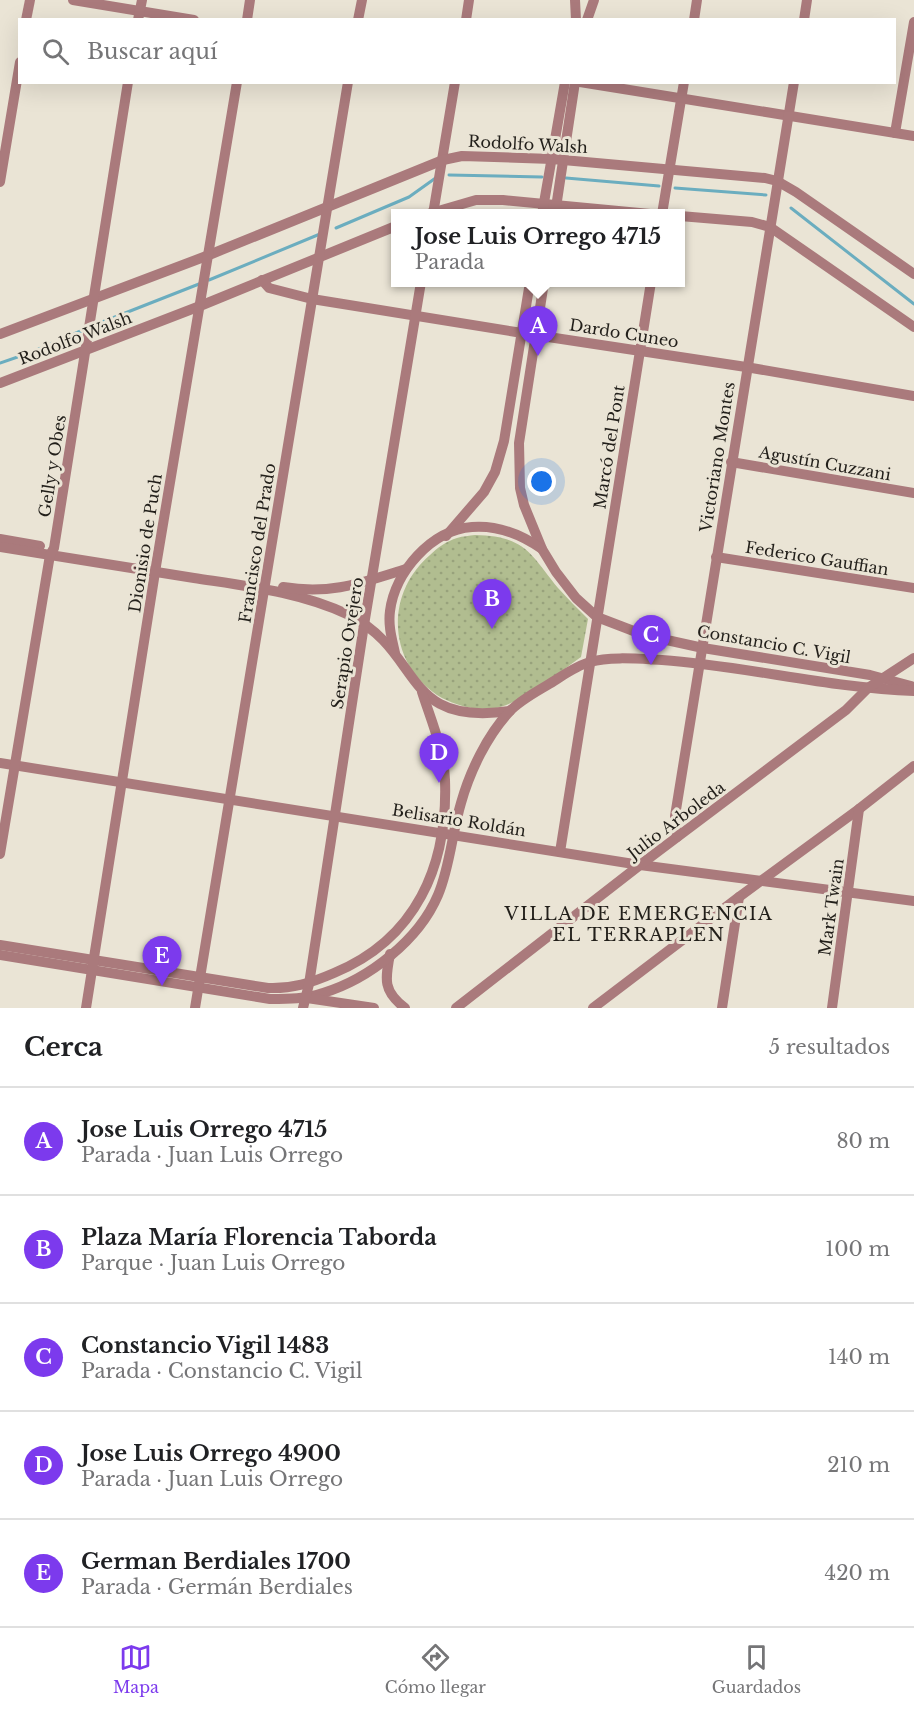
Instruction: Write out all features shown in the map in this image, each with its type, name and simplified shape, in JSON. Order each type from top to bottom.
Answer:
[{"type":"street","points":[[26,18],[30,0]]},
{"type":"street","points":[[73,0],[183,18]]},
{"type":"street","points":[[247,18],[250,0]]},
{"type":"street","points":[[358,18],[362,0]]},
{"type":"street","points":[[466,18],[469,0]]},
{"type":"street","points":[[575,0],[576,18]]},
{"type":"street","points":[[588,18],[594,0]]},
{"type":"street","points":[[694,18],[697,0]]},
{"type":"street","points":[[804,18],[807,0]]},
{"type":"street","points":[[895,133],[914,22]]},
{"type":"street","points":[[0,182],[18,74]]},
{"type":"street","name":"Gelly y Obes","points":[[0,854],[86,350],[128,84]]},
{"type":"street","name":"Dionisio de Puch","points":[[86,1008],[237,84]]},
{"type":"street","name":"Francisco del Prado","points":[[195,1008],[348,84]]},
{"type":"street","points":[[432,209],[443,160],[455,84]]},
{"type":"street","points":[[445,209],[476,200],[556,209],[565,84]]},
{"type":"street","points":[[543,209],[558,159],[575,84]]},
{"type":"street","points":[[591,84],[914,136]]},
{"type":"street","points":[[663,209],[684,84]]},
{"type":"street","name":"Victoriano Montes","points":[[677,837],[675,816],[794,84]]},
{"type":"street","name":"Rodolfo Walsh","points":[[0,334],[208,255],[443,160],[462,156],[558,159],[756,177],[777,182],[796,192],[914,274]]},
{"type":"street","points":[[685,216],[752,222],[770,227],[914,327]]},
{"type":"street","name":"Rodolfo Walsh","points":[[0,384],[391,228]]},
{"type":"street","name":"Dardo Cuneo","points":[[262,280],[269,288],[312,298],[914,396]]},
{"type":"street","name":"Serapio Ovejero","points":[[304,1003],[309,984],[364,625],[421,287]]},
{"type":"street","points":[[446,536],[484,492],[495,472],[504,441],[530,287]]},
{"type":"street","points":[[543,287],[519,443],[520,488],[524,505],[542,549],[567,588],[597,617],[560,852]]},
{"type":"street","name":"Marcó del Pont","points":[[597,617],[650,287]]},
{"type":"street","name":"Agustín Cuzzani","points":[[731,462],[914,494]]},
{"type":"street","points":[[395,654],[390,629],[390,610],[395,592],[406,569],[428,546],[446,536],[472,527],[512,532],[542,549]]},
{"type":"street","points":[[0,540],[52,552],[156,569],[306,590],[337,589],[406,569]]},
{"type":"street","points":[[0,547],[52,552]]},
{"type":"street","name":"Federico Gauffian","points":[[716,557],[914,588]]},
{"type":"street","points":[[199,983],[285,988],[309,984],[360,962],[404,925],[419,904],[428,886],[442,833],[444,763],[422,692],[395,654],[379,636],[350,616],[265,586]]},
{"type":"street","name":"Constancio C. Vigil","points":[[597,617],[644,635],[703,648],[885,679],[914,689]]},
{"type":"street","name":"Julio Arboleda","points":[[456,1008],[640,865],[846,710],[868,688],[914,658]]},
{"type":"street","name":"Constancio C. Vigil","points":[[591,662],[618,659],[700,663],[868,688],[914,689]]},
{"type":"street","points":[[304,1003],[350,982],[390,954],[420,924],[437,898],[460,804],[475,764],[510,711],[543,688],[591,662]]},
{"type":"street","points":[[422,692],[442,706],[467,713],[485,715],[510,711]]},
{"type":"street","name":"Belisario Roldán","points":[[0,763],[640,865],[914,901]]},
{"type":"street","points":[[593,1008],[914,766]]},
{"type":"street","name":"Mark Twain","points":[[832,1008],[859,809]]},
{"type":"street","points":[[722,1008],[739,897]]},
{"type":"street","points":[[0,945],[270,999],[374,1008]]},
{"type":"street","points":[[390,954],[385,980],[387,988],[405,1008]]},
{"type":"street","points":[[0,955],[93,965]]},
{"type":"street","points":[[285,988],[304,1003]]},
{"type":"green space","points":[[475,535],[505,539],[525,549],[588,619],[581,657],[521,698],[500,707],[478,709],[442,698],[424,685],[411,668],[402,650],[398,630],[399,610],[404,590],[415,571],[433,552],[446,543],[459,537]]},
{"type":"waterway","points":[[449,175],[542,177]]},
{"type":"waterway","points":[[336,228],[409,197],[437,177]]},
{"type":"waterway","points":[[566,178],[659,186]]},
{"type":"waterway","points":[[675,188],[766,195]]},
{"type":"waterway","points":[[791,208],[914,304]]},
{"type":"waterway","points":[[209,280],[320,234]]},
{"type":"waterway","points":[[92,326],[199,284]]},
{"type":"waterway","points":[[0,363],[83,330]]},
{"type":"place","name":"Jose Luis Orrego 4715","points":[[538,356]]},
{"type":"place","name":"Plaza María Florencia Taborda","points":[[492,629]]},
{"type":"place","name":"Constancio Vigil 1483","points":[[651,665]]},
{"type":"place","name":"Jose Luis Orrego 4900","points":[[439,783]]},
{"type":"place","name":"German Berdiales 1700","points":[[162,986]]},
{"type":"district","name":"VILLA DE EMERGENCIA EL TERRAPLEN","points":[[639,924]]}]
